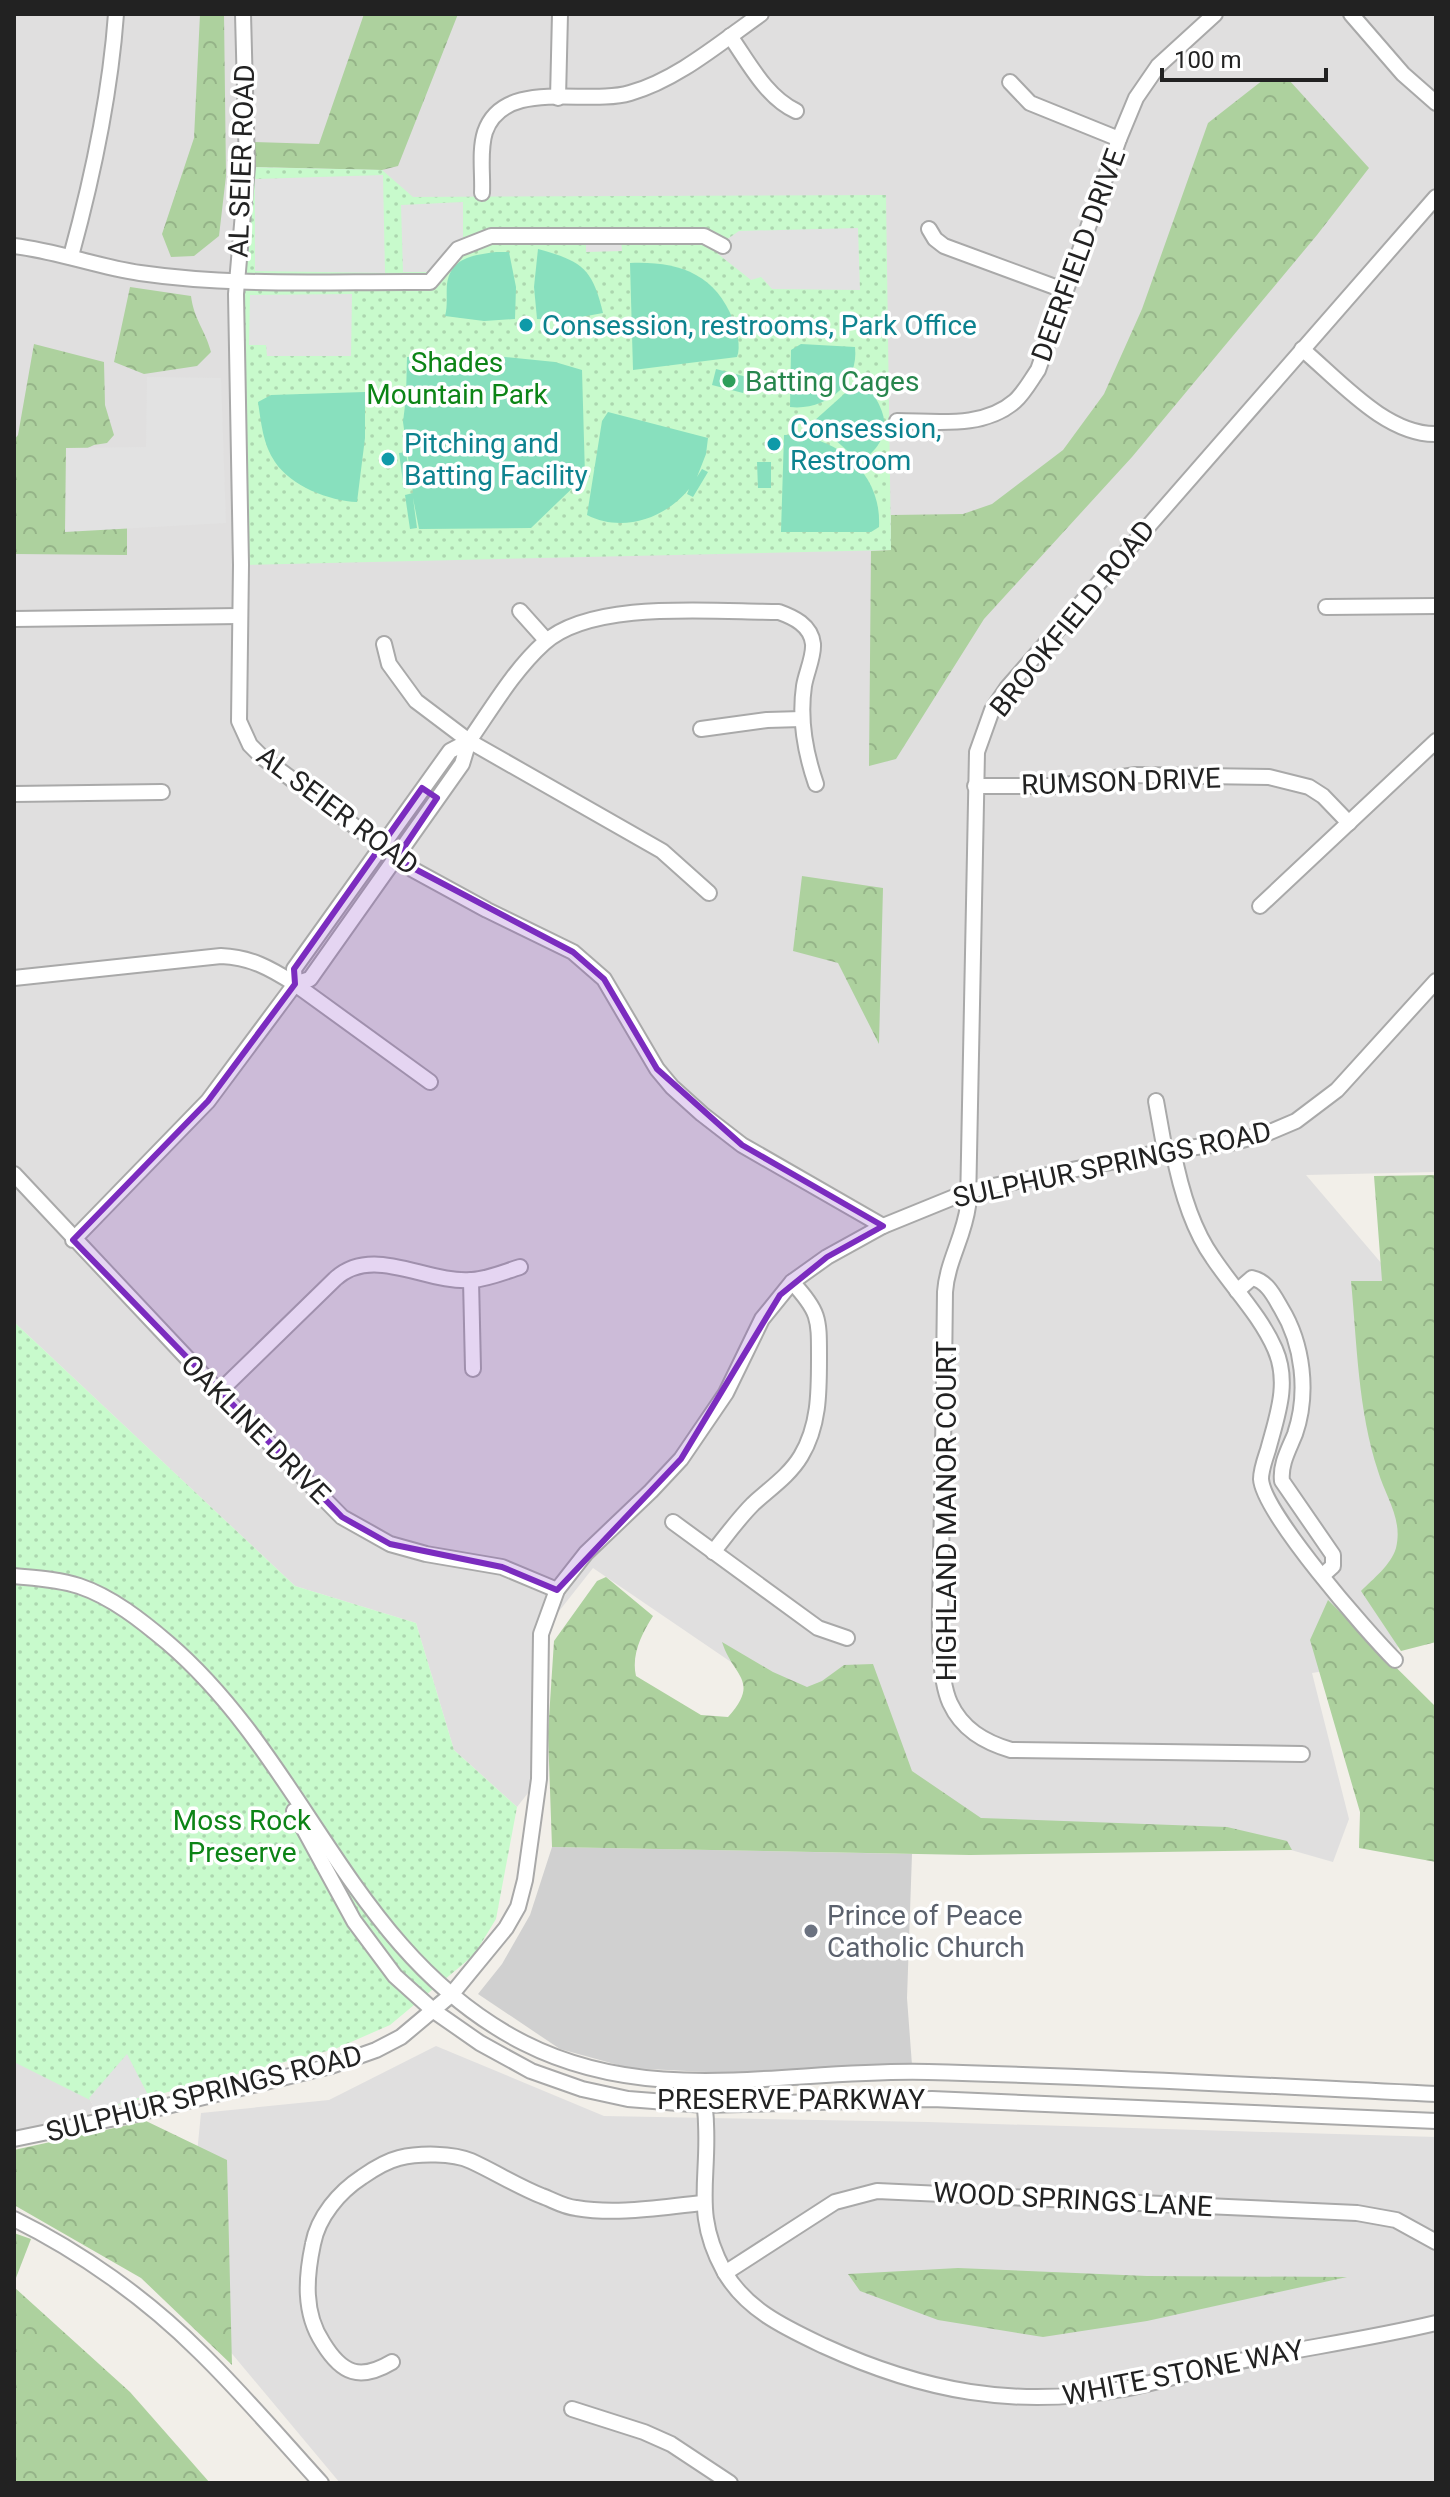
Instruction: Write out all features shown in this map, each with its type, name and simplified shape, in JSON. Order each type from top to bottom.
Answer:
[{"type":"street","points":[[71,256],[101,135],[116,14]]},
{"type":"street","name":"AL SEIER ROAD","points":[[243,14],[247,167],[237,282],[239,721],[250,745],[396,859],[487,910],[573,952],[604,979],[657,1069],[702,1114],[742,1145],[883,1226]]},
{"type":"street","points":[[558,98],[560,14]]},
{"type":"street","points":[[482,193],[484,140],[494,116],[517,100],[600,98],[631,93],[666,78],[761,14]]},
{"type":"street","name":"DEERFIELD DRIVE","points":[[897,421],[977,420],[993,415],[1016,400],[1038,370],[1136,98],[1158,66],[1215,14]]},
{"type":"street","points":[[1351,14],[1382,51],[1436,103]]},
{"type":"street","points":[[730,36],[772,95],[782,105],[796,111]]},
{"type":"street","points":[[1010,82],[1030,103],[1119,139]]},
{"type":"street","name":"BROOKFIELD ROAD","points":[[969,1191],[975,786],[977,752],[992,710],[1007,688],[1436,197]]},
{"type":"street","points":[[929,229],[944,246],[1066,291]]},
{"type":"street","points":[[14,246],[71,256],[137,273],[237,282],[430,282],[458,249],[491,236],[704,236],[723,246]]},
{"type":"street","points":[[1302,349],[1390,424],[1419,434],[1436,434]]},
{"type":"street","points":[[1326,607],[1436,606]]},
{"type":"street","points":[[520,611],[546,640]]},
{"type":"street","points":[[73,1240],[208,1101],[295,984],[310,979],[462,764],[469,741],[508,685],[546,640],[580,622],[619,612],[779,612],[800,622],[813,644],[802,719],[808,761],[816,784]]},
{"type":"street","points":[[14,619],[240,616]]},
{"type":"street","points":[[384,644],[389,664],[416,701],[469,741],[662,851],[709,893]]},
{"type":"street","points":[[701,729],[767,720],[802,719]]},
{"type":"street","points":[[295,984],[294,969],[380,846],[450,751],[469,741]]},
{"type":"street","points":[[1260,906],[1436,741]]},
{"type":"street","name":"RUMSON DRIVE","points":[[975,786],[1058,786],[1136,775],[1269,777],[1309,787],[1323,796],[1349,823]]},
{"type":"street","points":[[422,788],[437,798]]},
{"type":"street","points":[[14,794],[162,792]]},
{"type":"street","points":[[333,913],[348,925]]},
{"type":"street","points":[[14,978],[221,956],[247,959],[261,963],[295,984],[430,1082]]},
{"type":"street","name":"SULPHUR SPRINGS ROAD","points":[[14,2139],[145,2112],[331,2066],[376,2050],[401,2037],[451,1995],[506,1928],[518,1907],[525,1880],[539,1779],[541,1634],[557,1590],[586,1553],[681,1459],[726,1393],[762,1319],[792,1282],[827,1257],[883,1226],[969,1191],[1169,1150],[1235,1142],[1296,1121],[1337,1090],[1436,981]]},
{"type":"street","points":[[1156,1101],[1169,1150],[1197,1230],[1211,1255],[1262,1324],[1280,1365],[1282,1401],[1261,1477],[1268,1502],[1284,1527],[1395,1660]]},
{"type":"street","name":"OAKLINE DRIVE","points":[[14,1174],[73,1240],[342,1517],[390,1544],[426,1554],[502,1567],[557,1590]]},
{"type":"street","name":"HIGHLAND MANOR COURT","points":[[969,1191],[966,1222],[946,1276],[945,1292],[942,1649],[944,1685],[958,1717],[981,1739],[1011,1750],[1028,1752],[1302,1754]]},
{"type":"street","points":[[219,1392],[353,1265],[379,1264],[436,1277],[471,1280],[520,1267]]},
{"type":"street","points":[[1237,1291],[1252,1278],[1265,1284],[1289,1321],[1298,1344],[1301,1402],[1296,1431],[1281,1471],[1282,1481],[1333,1555],[1333,1566],[1323,1575]]},
{"type":"street","points":[[471,1280],[473,1369]]},
{"type":"street","points":[[713,1552],[753,1505],[793,1467],[814,1426],[819,1383],[819,1330],[815,1308],[792,1282]]},
{"type":"street","points":[[673,1522],[818,1628],[847,1638]]},
{"type":"street","name":"PRESERVE PARKWAY","points":[[14,1576],[79,1586],[113,1602],[152,1629],[191,1663],[264,1749],[353,1886],[388,1932],[451,1995],[522,2042],[559,2058],[616,2075],[648,2080],[701,2082],[923,2071],[1436,2094]]},
{"type":"street","name":"PRESERVE PARKWAY","points":[[264,1749],[322,1866],[354,1921],[395,1976],[434,2011],[480,2043],[531,2071],[582,2089],[628,2099],[704,2105],[932,2099],[1436,2121]]},
{"type":"street","name":"WHITE STONE WAY","points":[[701,2082],[706,2125],[703,2203],[707,2228],[725,2273],[748,2302],[780,2325],[858,2361],[915,2382],[1011,2397],[1077,2396],[1436,2323]]},
{"type":"street","points":[[392,2362],[377,2371],[356,2374],[334,2361],[318,2336],[309,2304],[306,2275],[314,2237],[326,2213],[344,2189],[365,2175],[399,2158],[431,2155],[468,2159],[524,2189],[572,2208],[612,2212],[703,2203]]},
{"type":"street","name":"WOOD SPRINGS LANE","points":[[725,2273],[835,2202],[877,2191],[1357,2213],[1396,2220],[1436,2242]]},
{"type":"street","points":[[14,2219],[92,2266],[200,2351],[321,2483]]},
{"type":"street","points":[[572,2409],[671,2444],[730,2483]]},
{"type":"highlighted area","points":[[422,788],[437,798],[396,859],[573,952],[604,979],[657,1069],[742,1145],[883,1226],[827,1257],[780,1295],[681,1459],[557,1590],[502,1567],[390,1544],[342,1517],[73,1240],[208,1101],[295,984],[294,969]]},
{"type":"shaded area","points":[[14,14],[1436,14],[1436,1172],[1306,1175],[1429,1319],[1436,1459],[1395,1660],[1312,1673],[1349,1819],[1333,1862],[1225,1831],[973,1827],[593,1568],[541,1634],[539,1779],[517,1807],[454,1750],[416,1623],[295,1586],[14,1322]]},
{"type":"shaded area","points":[[383,175],[385,273],[255,271],[255,179]]},
{"type":"shaded area","points":[[463,202],[463,238],[441,258],[433,272],[403,272],[401,205]]},
{"type":"shaded area","points":[[858,228],[860,290],[772,289],[761,277],[751,280],[718,254],[726,240],[739,231]]},
{"type":"shaded area","points":[[621,240],[622,251],[586,252],[586,243]]},
{"type":"shaded area","points":[[352,294],[351,356],[267,356],[266,345],[249,345],[250,295]]},
{"type":"shaded area","points":[[147,377],[221,378],[226,523],[65,532],[66,448],[146,447]]},
{"type":"shaded area","points":[[552,1847],[912,1854],[907,1998],[912,2065],[725,2073],[629,2068],[560,2049],[478,1994],[502,1964],[530,1915]]},
{"type":"shaded area","points":[[436,2046],[604,2116],[1436,2137],[1436,2483],[340,2483],[183,2295],[201,2113],[329,2100]]},
{"type":"shaded area","points":[[127,2054],[148,2095],[96,2111],[89,2098]]},
{"type":"shaded area","points":[[14,2061],[89,2098],[96,2111],[14,2144]]},
{"type":"green space","points":[[200,14],[224,14],[226,176],[219,236],[194,256],[171,257],[162,234],[194,138]]},
{"type":"green space","points":[[364,14],[458,14],[398,166],[382,170],[250,167],[250,142],[319,144]]},
{"type":"green space","points":[[1263,80],[1289,80],[1369,168],[1132,457],[984,619],[896,759],[869,766],[871,551],[891,550],[891,515],[963,514],[992,504],[1063,450],[1104,394],[1142,309],[1208,123]]},
{"type":"green space","name":"Shades Mountain Park","points":[[247,167],[382,170],[413,197],[886,195],[891,550],[241,565]]},
{"type":"green space","points":[[538,249],[575,262],[582,268],[594,285],[603,313],[565,320],[537,319],[534,287]]},
{"type":"green space","points":[[509,252],[516,287],[515,319],[484,321],[445,316],[447,284],[453,268],[472,256]]},
{"type":"green space","points":[[630,263],[663,264],[692,273],[705,281],[716,291],[733,320],[739,343],[737,357],[633,370]]},
{"type":"green space","points":[[130,287],[191,296],[211,352],[197,366],[144,374],[114,362]]},
{"type":"green space","points":[[34,344],[104,362],[105,405],[114,435],[107,443],[75,454],[127,523],[127,555],[14,554],[14,440],[18,435]]},
{"type":"green space","points":[[801,344],[855,347],[855,360],[846,383],[827,400],[816,405],[790,407],[791,350]]},
{"type":"green space","points":[[485,355],[555,362],[582,370],[585,476],[531,528],[419,529],[413,498],[417,528],[410,529],[405,495],[413,493],[403,422],[407,357]]},
{"type":"green space","name":"Batting Cages","points":[[716,369],[747,377],[743,393],[712,385]]},
{"type":"green space","points":[[862,378],[882,411],[884,432],[872,452],[860,462],[814,421]]},
{"type":"green space","points":[[365,392],[365,438],[357,502],[312,491],[282,471],[268,448],[258,402],[271,395]]},
{"type":"green space","points":[[608,412],[708,438],[706,454],[697,477],[702,469],[708,472],[693,497],[687,494],[689,489],[668,508],[628,523],[614,523],[587,515],[602,421]]},
{"type":"green space","points":[[784,435],[821,441],[852,460],[873,490],[879,527],[871,532],[781,532]]},
{"type":"green space","points":[[406,452],[411,487],[404,489],[399,453]]},
{"type":"green space","name":"Batting Cages","points":[[757,462],[771,462],[771,488],[758,488]]},
{"type":"green space","points":[[802,876],[883,888],[879,1044],[838,963],[793,951]]},
{"type":"green space","points":[[1436,1175],[1436,1642],[1401,1651],[1361,1591],[1390,1560],[1398,1537],[1393,1509],[1378,1471],[1366,1424],[1351,1281],[1382,1281],[1374,1176]]},
{"type":"green space","name":"Moss Rock Preserve","points":[[14,1322],[295,1586],[416,1623],[454,1750],[517,1807],[496,1919],[474,1955],[390,2025],[335,2049],[106,2108],[14,2062]]},
{"type":"green space","points":[[606,1577],[653,1616],[636,1652],[636,1676],[701,1715],[728,1717],[743,1695],[742,1679],[722,1642],[773,1672],[807,1687],[822,1681],[844,1665],[873,1664],[912,1771],[981,1818],[1227,1827],[1287,1841],[1292,1850],[970,1855],[552,1847],[548,1733],[554,1641],[597,1581]]},
{"type":"green space","points":[[1328,1600],[1436,1707],[1436,1862],[1359,1848],[1360,1812],[1310,1640]]},
{"type":"green space","points":[[146,2121],[227,2160],[232,2365],[141,2278],[14,2205],[14,2150]]},
{"type":"green space","points":[[14,2233],[31,2239],[14,2283]]},
{"type":"green space","points":[[958,2268],[1147,2276],[1347,2277],[1147,2321],[1043,2337],[938,2320],[860,2291],[848,2274]]},
{"type":"green space","points":[[14,2287],[130,2392],[210,2483],[14,2483]]},
{"type":"place","name":"Consession, restrooms, Park Office","points":[[526,325]]},
{"type":"place","name":"Batting Cages","points":[[729,381]]},
{"type":"place","name":"Consession, Restroom","points":[[774,444]]},
{"type":"place","name":"Pitching and Batting Facility","points":[[388,459]]},
{"type":"place","name":"Prince of Peace Catholic Church","points":[[811,1931]]}]
